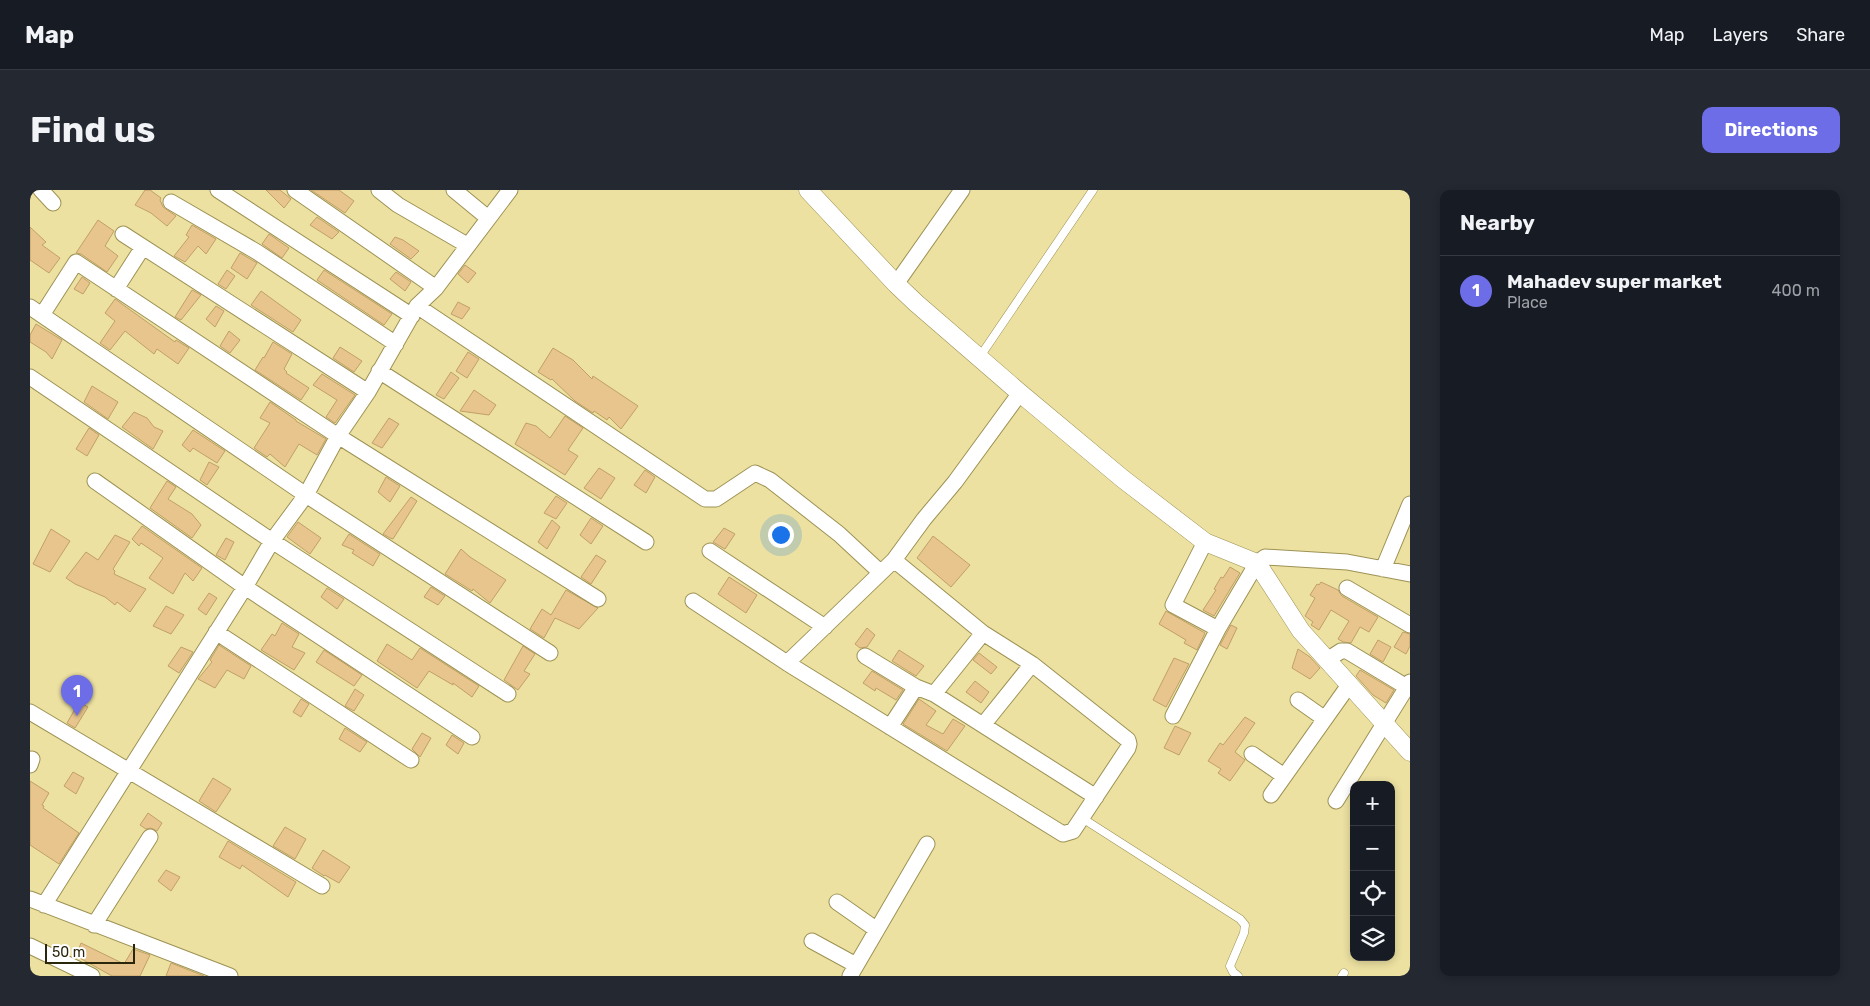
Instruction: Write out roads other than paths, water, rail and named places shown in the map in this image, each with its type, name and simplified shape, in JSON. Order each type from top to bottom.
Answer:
[{"type":"street","points":[[41,190],[53,203]]},
{"type":"street","points":[[218,190],[414,311],[704,499],[716,499],[755,473],[770,480],[838,534],[880,572]]},
{"type":"street","points":[[295,190],[436,288]]},
{"type":"street","points":[[380,190],[398,205],[467,245]]},
{"type":"street","points":[[454,190],[488,218]]},
{"type":"street","points":[[230,976],[37,902],[128,771],[245,587],[272,541],[306,495],[338,436],[368,392],[414,311],[436,288],[510,190]]},
{"type":"street","points":[[808,190],[896,284],[979,358],[1123,479],[1205,542],[1257,563],[1301,631],[1410,752]]},
{"type":"street","points":[[896,284],[962,190]]},
{"type":"street","points":[[171,202],[257,252],[396,344]]},
{"type":"street","points":[[123,234],[368,392]]},
{"type":"street","points":[[116,289],[143,247]]},
{"type":"street","points":[[550,653],[306,495],[36,311],[76,262],[338,436],[598,599]]},
{"type":"street","points":[[379,371],[646,542]]},
{"type":"street","points":[[30,377],[272,541],[508,694]]},
{"type":"street","points":[[787,663],[894,560],[924,519],[955,482],[1020,393]]},
{"type":"street","points":[[96,481],[245,587],[472,738]]},
{"type":"street","points":[[1383,569],[1410,504]]},
{"type":"street","points":[[1205,542],[1173,604],[1218,629]]},
{"type":"street","points":[[710,551],[825,627]]},
{"type":"street","points":[[1173,716],[1218,629],[1257,563],[1265,556],[1347,562],[1410,574]]},
{"type":"street","points":[[693,601],[787,663],[1063,834],[1073,831],[1128,748],[1128,740],[1032,664],[983,633],[894,560]]},
{"type":"street","points":[[1348,588],[1410,625]]},
{"type":"street","points":[[216,632],[411,760]]},
{"type":"street","points":[[934,694],[983,633]]},
{"type":"street","points":[[1326,660],[1341,651],[1347,651],[1409,686],[1336,801]]},
{"type":"street","points":[[865,656],[916,687],[934,694],[1096,797]]},
{"type":"street","points":[[983,725],[1032,664]]},
{"type":"street","points":[[1271,794],[1349,685]]},
{"type":"street","points":[[890,727],[916,687]]},
{"type":"street","points":[[1298,700],[1325,719]]},
{"type":"street","points":[[30,712],[322,886]]},
{"type":"street","points":[[1252,754],[1284,776]]},
{"type":"street","points":[[94,925],[150,837]]},
{"type":"street","points":[[812,941],[853,971],[927,844]]},
{"type":"street","points":[[837,902],[877,930]]},
{"type":"street","points":[[30,946],[92,976]]},
{"type":"lane","points":[[979,358],[1094,190]]},
{"type":"lane","points":[[1082,818],[1240,919],[1245,926],[1244,933],[1230,966],[1238,976]]},
{"type":"place","name":"Mahadev super market","points":[[77,716]]}]
